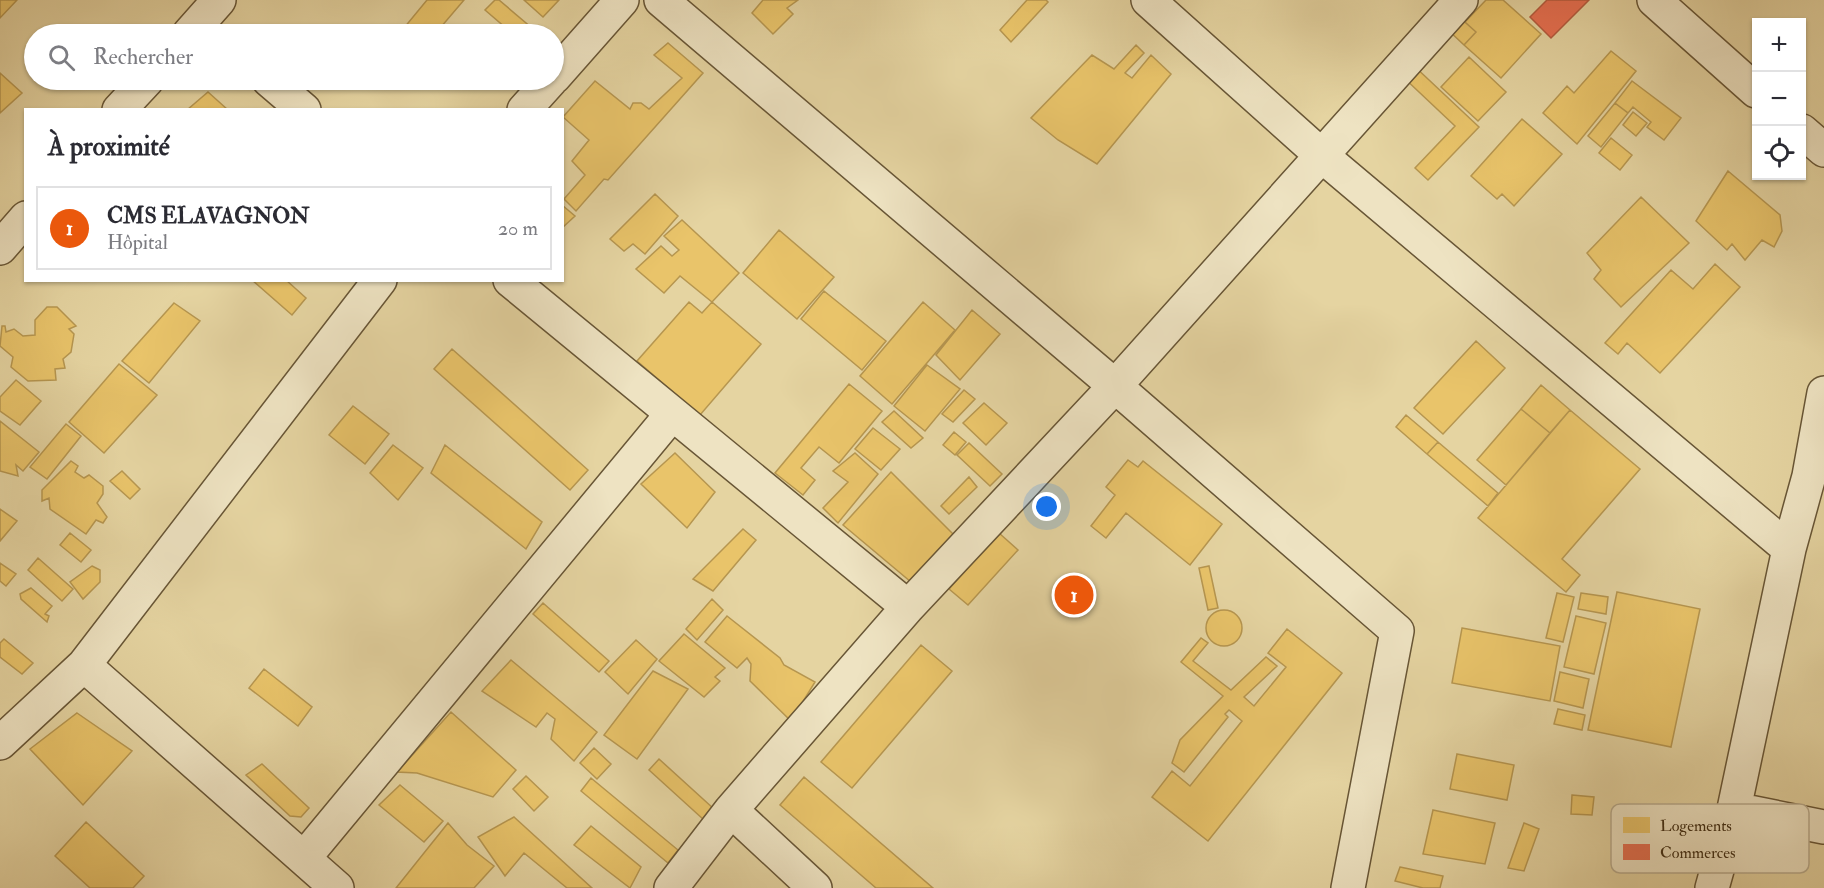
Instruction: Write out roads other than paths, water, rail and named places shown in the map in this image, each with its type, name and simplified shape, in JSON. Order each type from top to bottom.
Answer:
[{"type":"street","points":[[564,65],[622,0]]},
{"type":"street","points":[[661,0],[1115,386],[1397,631],[1348,888]]},
{"type":"street","points":[[1148,0],[1321,155],[1789,549]]},
{"type":"street","points":[[671,888],[731,810],[908,607],[1115,386],[1461,0]]},
{"type":"street","points":[[1654,0],[1752,87]]},
{"type":"street","points":[[121,108],[138,90]]},
{"type":"street","points":[[281,90],[302,108]]},
{"type":"street","points":[[526,108],[542,90]]},
{"type":"street","points":[[1806,134],[1824,150]]},
{"type":"street","points":[[0,248],[24,220]]},
{"type":"street","points":[[0,743],[84,665],[378,282]]},
{"type":"street","points":[[512,282],[908,607]]},
{"type":"street","points":[[1735,804],[1789,549],[1817,478],[1824,393]]},
{"type":"street","points":[[304,858],[672,414]]},
{"type":"street","points":[[84,665],[337,888]]},
{"type":"street","points":[[731,810],[815,888]]},
{"type":"street","points":[[1809,824],[1824,827]]},
{"type":"street","points":[[1712,888],[1716,873]]},
{"type":"place","name":"CMS ELAVAGNON","points":[[1074,595]]}]
